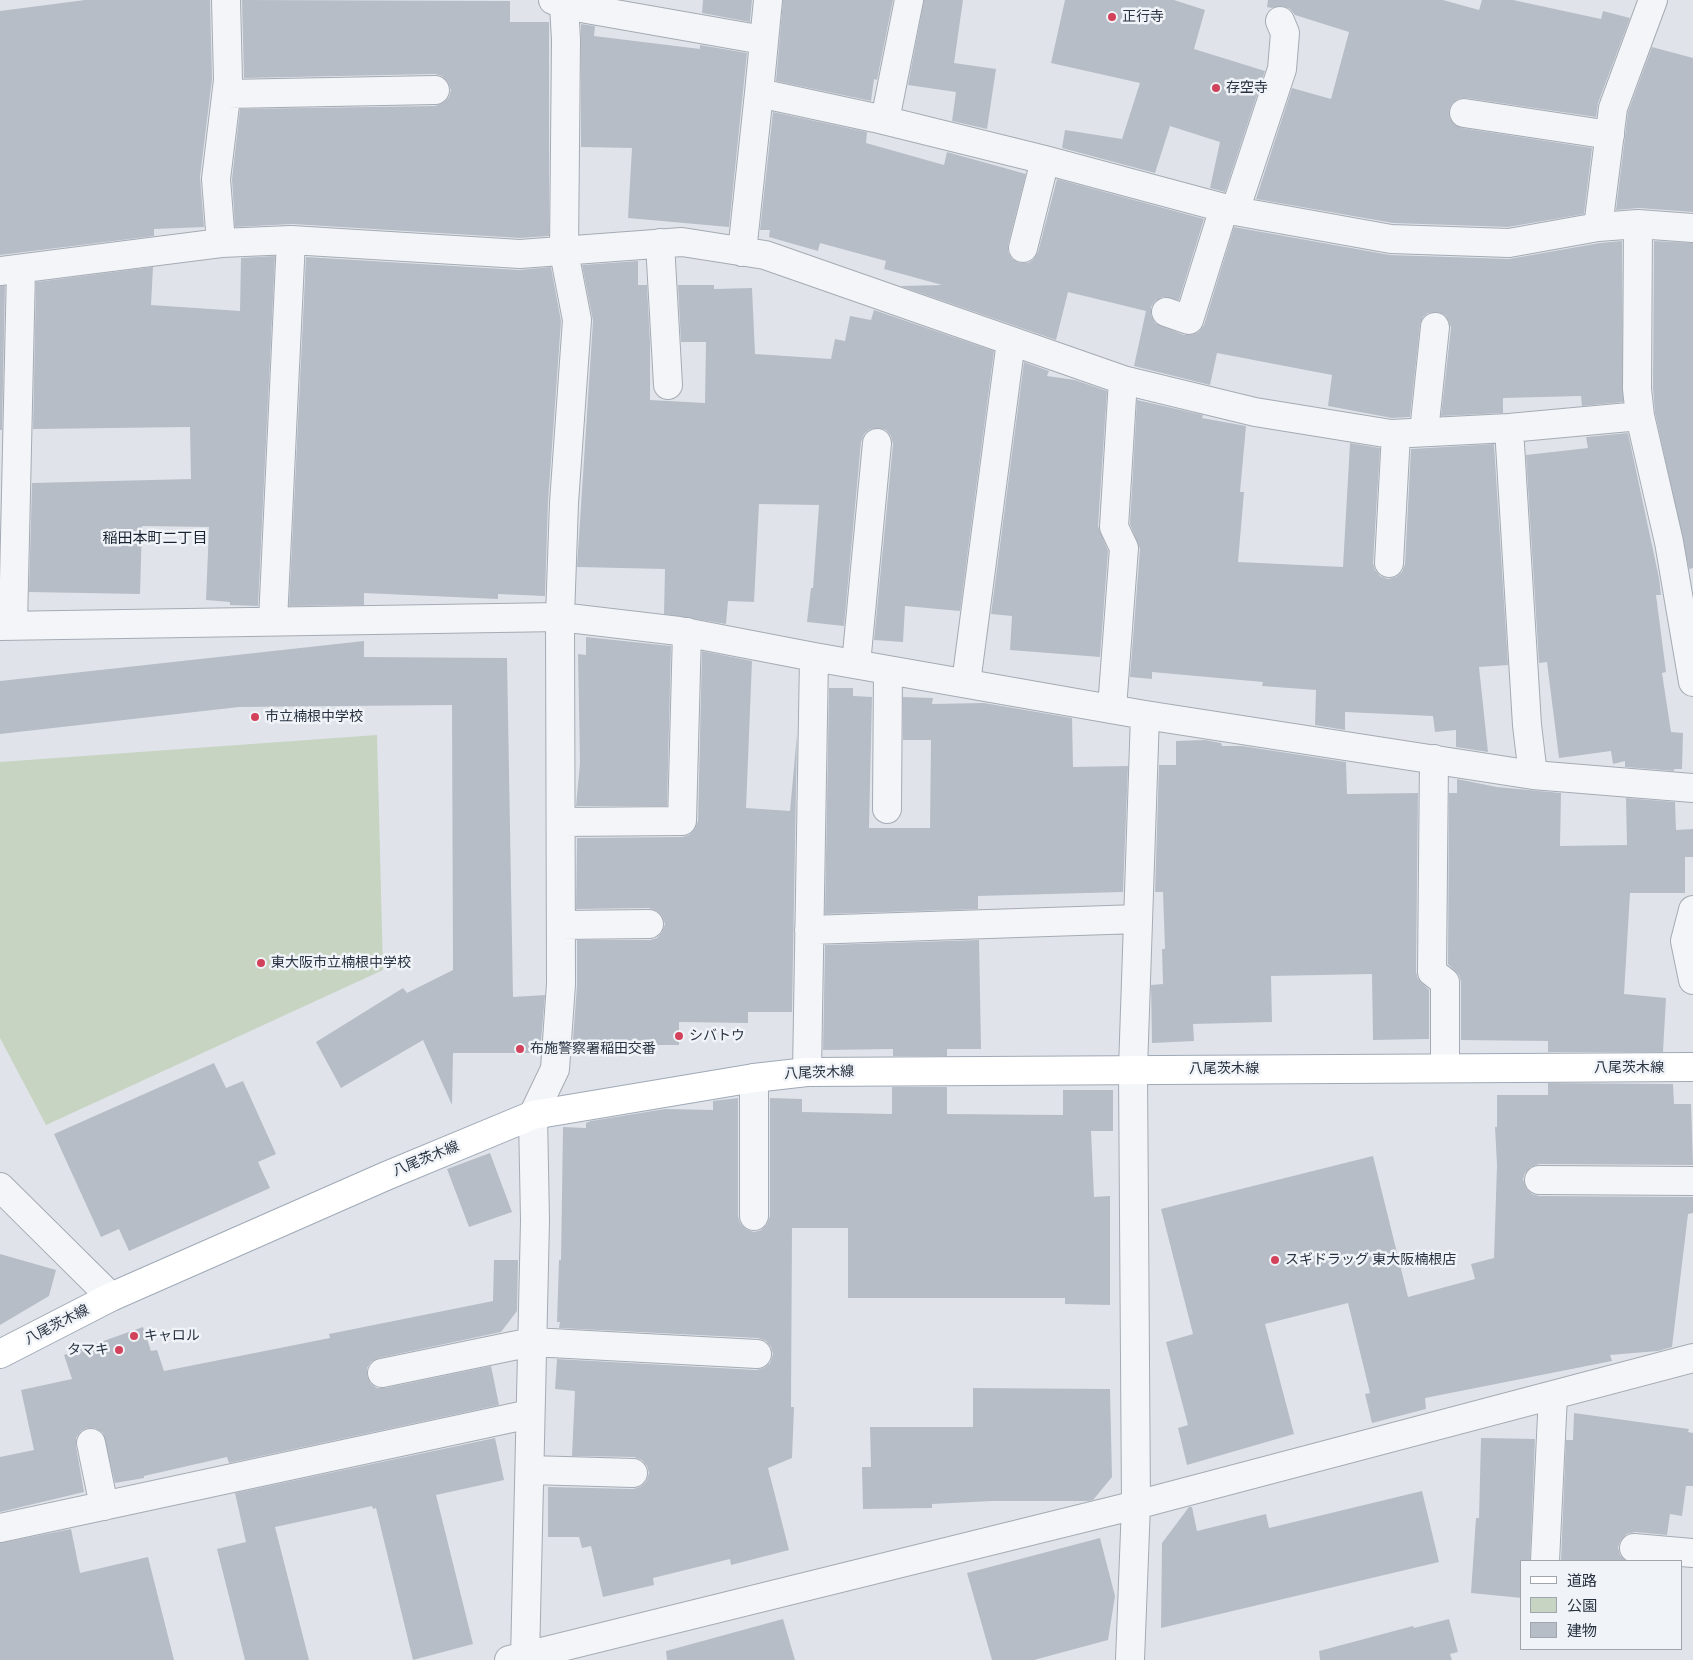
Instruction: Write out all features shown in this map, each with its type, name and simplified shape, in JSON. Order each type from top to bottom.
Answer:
[{"type":"main road","name":"八尾茨木線","points":[[0,1354],[111,1298],[386,1176],[533,1115],[754,1078],[807,1072],[1133,1069],[1445,1068],[1691,1072]]},
{"type":"street","points":[[221,243],[216,179],[228,80],[226,0]]},
{"type":"street","points":[[742,252],[768,0]]},
{"type":"street","points":[[885,120],[909,0]]},
{"type":"street","points":[[1598,227],[1613,108],[1653,0]]},
{"type":"street","points":[[763,40],[559,3],[566,40],[564,252],[576,320],[564,503],[560,617],[561,984],[555,1069],[533,1115],[535,1168],[530,1470],[520,1658],[1136,1506],[1693,1358]]},
{"type":"street","points":[[1166,312],[1189,320],[1282,69],[1285,33],[1280,21]]},
{"type":"street","points":[[227,94],[435,90]]},
{"type":"street","points":[[759,93],[885,120],[1045,160],[1230,210],[1390,239],[1509,243],[1598,227],[1638,224],[1693,228]]},
{"type":"street","points":[[1464,113],[1610,135]]},
{"type":"street","points":[[1023,248],[1045,160]]},
{"type":"street","points":[[1638,224],[1636,389],[1640,416],[1669,542],[1693,682]]},
{"type":"street","points":[[273,621],[291,240]]},
{"type":"street","points":[[1640,416],[1509,428],[1396,434],[1255,412],[1123,380],[765,255],[682,242],[520,254],[291,240],[221,243],[11,271],[7,625],[560,617],[686,632],[814,657],[1145,715],[1533,775],[1693,788]]},
{"type":"street","points":[[660,243],[668,385]]},
{"type":"street","points":[[1424,432],[1435,327]]},
{"type":"street","points":[[966,683],[1011,341]]},
{"type":"street","points":[[1112,708],[1124,548],[1114,527],[1123,380]]},
{"type":"street","points":[[1509,428],[1527,725],[1533,775]]},
{"type":"street","points":[[1389,563],[1396,434]]},
{"type":"street","points":[[856,664],[877,443]]},
{"type":"street","points":[[561,822],[682,821],[686,632]]},
{"type":"street","points":[[807,1072],[814,657]]},
{"type":"street","points":[[887,809],[888,670]]},
{"type":"street","points":[[1130,1660],[1136,1506],[1133,1069],[1145,715]]},
{"type":"street","points":[[1434,760],[1432,972],[1445,982],[1445,1068]]},
{"type":"street","points":[[1693,910],[1686,941],[1693,980]]},
{"type":"street","points":[[809,930],[1138,919]]},
{"type":"street","points":[[561,925],[649,924]]},
{"type":"street","points":[[754,1078],[754,1216]]},
{"type":"street","points":[[1538,1180],[1693,1181]]},
{"type":"street","points":[[0,1187],[111,1298]]},
{"type":"street","points":[[382,1374],[532,1342],[757,1354]]},
{"type":"street","points":[[1545,1560],[1553,1395]]},
{"type":"street","points":[[0,1528],[530,1414]]},
{"type":"street","points":[[91,1443],[104,1506]]},
{"type":"street","points":[[530,1470],[633,1473]]},
{"type":"street","points":[[1634,1548],[1693,1553]]},
{"type":"green space","points":[[377,735],[383,970],[46,1125],[0,1038],[0,762]]},
{"type":"building","points":[[85,0],[210,0],[212,79],[200,177],[204,227],[154,229],[154,236],[0,255],[0,11]]},
{"type":"building","points":[[242,0],[510,1],[510,22],[549,22],[549,236],[520,238],[292,224],[235,227],[232,179],[240,109],[435,106],[443,103],[449,97],[451,90],[448,82],[442,76],[435,74],[244,78]]},
{"type":"building","points":[[703,0],[752,0],[750,22],[702,13]]},
{"type":"building","points":[[783,0],[893,0],[877,80],[874,79],[871,101],[776,81]]},
{"type":"building","points":[[924,0],[963,0],[954,63],[996,69],[987,129],[952,121],[956,92],[908,85]]},
{"type":"building","points":[[1065,0],[1174,0],[1205,10],[1194,49],[1265,71],[1225,192],[1210,188],[1220,142],[1170,126],[1155,173],[1062,148],[1065,130],[1122,139],[1140,83],[1051,63]]},
{"type":"building","points":[[1268,0],[1443,0],[1479,10],[1482,0],[1513,0],[1601,19],[1603,11],[1630,18],[1598,103],[1596,117],[1466,98],[1458,99],[1449,110],[1450,119],[1455,125],[1462,128],[1592,148],[1584,214],[1508,227],[1393,223],[1256,199],[1292,88],[1331,99],[1349,32],[1295,15],[1290,9],[1282,6],[1267,7]]},
{"type":"building","points":[[581,24],[595,26],[594,36],[700,49],[700,45],[747,53],[729,227],[628,218],[632,148],[581,147]]},
{"type":"building","points":[[1652,47],[1693,58],[1693,212],[1639,208],[1616,210],[1628,112]]},
{"type":"building","points":[[773,112],[867,132],[866,143],[944,165],[947,152],[1026,174],[1008,245],[1008,252],[1012,259],[1020,263],[1028,263],[1034,259],[1038,252],[1057,179],[1204,219],[1179,300],[1163,297],[1155,301],[1151,307],[1151,315],[1155,323],[1184,335],[1192,335],[1199,332],[1204,325],[1234,227],[1390,255],[1509,259],[1622,241],[1623,402],[1582,406],[1581,396],[1503,398],[1503,413],[1441,416],[1451,328],[1445,315],[1437,312],[1428,313],[1423,317],[1420,325],[1410,417],[1392,418],[1328,406],[1332,375],[1217,353],[1210,385],[1134,366],[1146,311],[1068,292],[1056,340],[900,286],[942,285],[884,269],[886,261],[820,243],[818,251],[769,237],[770,230],[760,230]]},
{"type":"building","points":[[1654,241],[1693,243],[1693,568],[1689,569],[1655,413],[1653,388]]},
{"type":"building","points":[[275,256],[258,606],[230,605],[230,602],[206,600],[209,527],[142,526],[140,594],[29,592],[32,483],[191,479],[190,427],[33,429],[36,282],[153,267],[151,305],[240,311],[241,258]]},
{"type":"building","points":[[306,257],[519,270],[551,267],[561,321],[548,502],[545,596],[498,594],[498,599],[364,593],[364,605],[289,606]]},
{"type":"building","points":[[638,261],[638,285],[647,285],[650,400],[705,403],[706,342],[681,342],[678,285],[714,285],[714,289],[752,288],[755,354],[831,359],[835,339],[845,341],[850,316],[871,320],[874,310],[994,351],[960,611],[905,606],[903,642],[874,640],[893,444],[891,436],[886,430],[879,428],[870,429],[864,434],[861,442],[844,626],[807,622],[811,588],[813,588],[819,505],[759,504],[754,602],[728,601],[726,624],[664,614],[665,569],[577,567],[593,321],[582,265]]},
{"type":"building","points":[[0,286],[5,286],[2,430],[0,430]]},
{"type":"building","points":[[1024,362],[1049,371],[1047,376],[1075,380],[1107,391],[1098,526],[1108,551],[1100,657],[1010,650],[1012,616],[991,614]]},
{"type":"building","points":[[1137,400],[1203,415],[1202,418],[1246,426],[1240,492],[1244,492],[1238,562],[1343,567],[1350,443],[1380,448],[1373,563],[1375,570],[1380,576],[1388,579],[1396,577],[1402,572],[1405,564],[1411,449],[1494,444],[1508,665],[1479,667],[1488,752],[1456,747],[1456,730],[1435,732],[1433,716],[1345,712],[1345,730],[1315,725],[1316,690],[1262,686],[1263,682],[1152,672],[1152,679],[1130,677],[1140,549],[1130,524]]},
{"type":"building","points":[[1628,433],[1659,578],[1661,595],[1656,595],[1666,672],[1662,673],[1671,732],[1683,733],[1682,769],[1674,769],[1674,771],[1625,767],[1625,761],[1613,764],[1611,751],[1559,758],[1547,662],[1539,663],[1526,455],[1588,448],[1586,437]]},
{"type":"building","points":[[586,637],[671,646],[667,806],[576,806],[580,763],[578,654],[586,655]]},
{"type":"building","points":[[364,641],[364,657],[507,658],[513,997],[545,995],[540,1053],[453,1053],[452,1105],[423,1040],[341,1088],[316,1042],[403,988],[407,993],[453,970],[452,705],[239,707],[0,734],[0,681]]},
{"type":"building","points":[[702,651],[752,661],[746,808],[790,811],[797,734],[792,1012],[748,1012],[748,1023],[679,1022],[679,1045],[653,1045],[653,1054],[572,1053],[577,985],[577,940],[650,940],[657,938],[665,924],[662,916],[657,911],[649,908],[576,909],[577,838],[682,837],[689,835],[695,829],[698,821]]},
{"type":"building","points":[[829,688],[853,688],[853,696],[872,697],[869,828],[930,828],[931,740],[903,740],[903,697],[933,698],[932,704],[984,703],[1072,718],[1073,767],[1128,766],[1123,892],[978,896],[978,909],[825,914]]},
{"type":"building","points":[[1205,740],[1221,743],[1222,746],[1242,746],[1346,762],[1347,794],[1418,793],[1416,972],[1418,979],[1429,990],[1429,1039],[1373,1040],[1372,974],[1271,976],[1272,1022],[1193,1024],[1194,1041],[1152,1043],[1151,985],[1163,984],[1162,949],[1165,949],[1163,892],[1155,892],[1159,765],[1176,765],[1176,741]]},
{"type":"building","points":[[1457,779],[1497,787],[1561,793],[1560,846],[1627,845],[1626,798],[1675,802],[1676,830],[1693,829],[1693,857],[1685,857],[1685,893],[1630,893],[1624,994],[1666,998],[1663,1052],[1548,1052],[1548,1041],[1461,1040],[1461,982],[1459,975],[1448,964],[1449,793],[1457,793]]},
{"type":"building","points":[[979,940],[981,1049],[947,1049],[947,1056],[893,1056],[893,1049],[823,1050],[825,945]]},
{"type":"building","points":[[214,1063],[226,1088],[243,1081],[276,1154],[258,1162],[270,1188],[129,1251],[119,1229],[101,1237],[54,1134]]},
{"type":"building","points":[[1548,1083],[1673,1084],[1674,1104],[1691,1104],[1693,1165],[1539,1164],[1531,1167],[1525,1173],[1523,1179],[1526,1188],[1532,1194],[1539,1196],[1693,1197],[1693,1213],[1688,1214],[1672,1347],[1658,1351],[1610,1355],[1612,1361],[1425,1398],[1426,1409],[1372,1423],[1365,1394],[1370,1393],[1348,1303],[1265,1324],[1294,1434],[1187,1465],[1178,1428],[1188,1425],[1166,1342],[1193,1334],[1161,1209],[1373,1156],[1408,1297],[1475,1279],[1471,1264],[1494,1258],[1497,1095],[1548,1095]]},
{"type":"building","points":[[892,1087],[947,1087],[947,1114],[1063,1115],[1063,1090],[1113,1090],[1113,1131],[1091,1131],[1094,1197],[1110,1196],[1110,1305],[1065,1304],[1065,1298],[848,1298],[848,1228],[792,1228],[791,1407],[794,1407],[792,1458],[768,1468],[789,1550],[731,1565],[730,1559],[653,1578],[654,1585],[603,1597],[591,1546],[582,1548],[579,1537],[548,1537],[548,1487],[633,1489],[640,1487],[646,1482],[649,1473],[647,1466],[642,1460],[634,1457],[572,1456],[575,1391],[555,1389],[557,1359],[756,1370],[764,1368],[770,1363],[773,1354],[771,1347],[766,1341],[758,1338],[559,1328],[560,1322],[557,1322],[559,1260],[561,1260],[563,1127],[586,1128],[586,1123],[591,1121],[665,1109],[713,1110],[713,1101],[738,1098],[738,1216],[740,1223],[746,1229],[754,1232],[761,1230],[767,1224],[770,1216],[770,1098],[802,1099],[802,1112],[892,1114]]},
{"type":"building","points":[[490,1153],[512,1212],[469,1227],[447,1169]]},
{"type":"building","points":[[0,1254],[56,1270],[49,1296],[0,1325]]},
{"type":"building","points":[[494,1260],[518,1260],[517,1311],[501,1332],[379,1358],[371,1362],[367,1368],[367,1376],[371,1384],[377,1388],[385,1388],[491,1366],[499,1405],[229,1463],[227,1457],[144,1476],[144,1478],[115,1483],[103,1433],[95,1428],[87,1428],[81,1431],[76,1438],[84,1492],[0,1512],[0,1457],[34,1450],[21,1390],[72,1379],[64,1355],[143,1327],[151,1351],[157,1350],[164,1371],[330,1338],[329,1334],[493,1301]]},
{"type":"building","points":[[973,1388],[1110,1389],[1112,1477],[1093,1500],[1088,1501],[992,1501],[932,1504],[932,1508],[863,1509],[862,1467],[871,1467],[870,1427],[973,1427]]},
{"type":"building","points":[[1574,1413],[1689,1429],[1688,1432],[1693,1433],[1693,1486],[1686,1486],[1682,1516],[1670,1514],[1667,1535],[1635,1532],[1627,1534],[1621,1540],[1618,1547],[1620,1555],[1625,1560],[1561,1560],[1566,1440],[1573,1440]]},
{"type":"building","points":[[495,1438],[504,1480],[436,1495],[473,1644],[413,1660],[376,1508],[373,1509],[372,1506],[275,1527],[309,1660],[245,1660],[217,1549],[246,1542],[235,1493]]},
{"type":"building","points":[[1481,1438],[1535,1439],[1530,1560],[1520,1560],[1520,1598],[1471,1593],[1476,1518],[1479,1518]]},
{"type":"building","points":[[1422,1491],[1439,1562],[1161,1628],[1162,1543],[1189,1507],[1192,1507],[1197,1531],[1266,1514],[1269,1528]]},
{"type":"building","points":[[71,1529],[80,1573],[148,1557],[174,1660],[0,1660],[0,1543]]},
{"type":"building","points":[[1100,1538],[1115,1596],[1108,1640],[1034,1660],[992,1660],[967,1573]]},
{"type":"building","points":[[783,1619],[795,1660],[667,1660],[666,1651]]},
{"type":"building","points":[[1449,1619],[1458,1652],[1450,1654],[1452,1660],[1320,1660],[1319,1651],[1413,1626],[1414,1628]]},
{"type":"place","name":"正行寺","points":[[1112,17]]},
{"type":"place","name":"存空寺","points":[[1216,88]]},
{"type":"place","name":"市立楠根中学校","points":[[255,717]]},
{"type":"place","name":"東大阪市立楠根中学校","points":[[261,963]]},
{"type":"place","name":"シバトウ","points":[[679,1036]]},
{"type":"place","name":"布施警察署稲田交番","points":[[520,1049]]},
{"type":"place","name":"スギドラッグ 東大阪楠根店","points":[[1275,1260]]},
{"type":"place","name":"キャロル","points":[[134,1336]]},
{"type":"place","name":"タマキ","points":[[119,1350]]},
{"type":"district","name":"稲田本町二丁目","points":[[155,539]]}]
